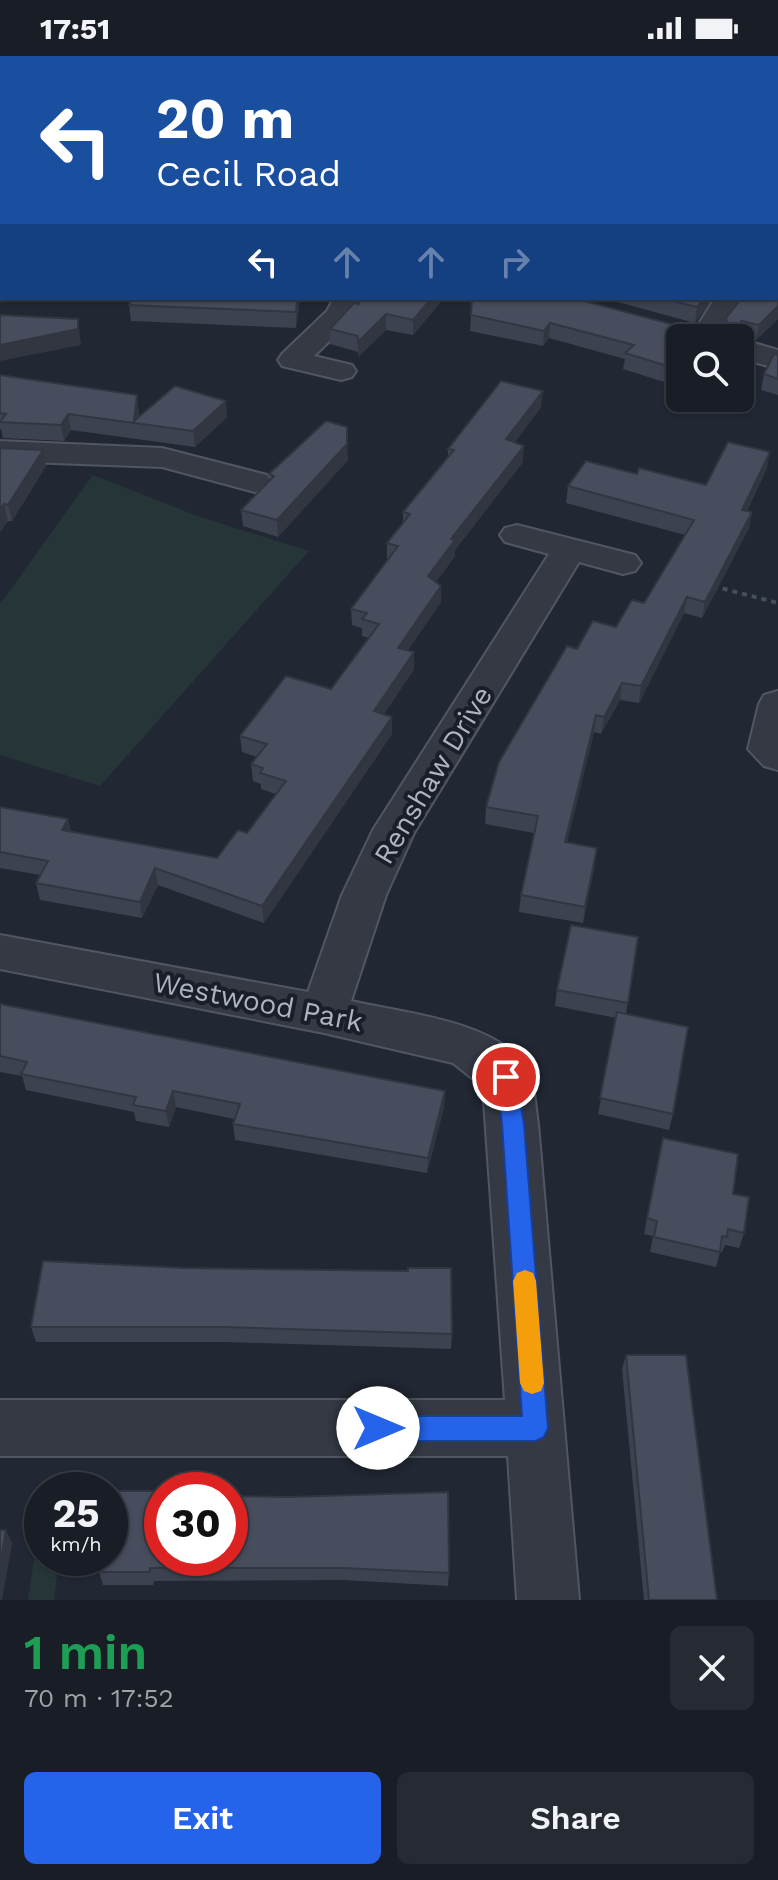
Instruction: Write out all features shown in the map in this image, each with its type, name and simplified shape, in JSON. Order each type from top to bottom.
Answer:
[{"type":"street","points":[[341,371],[293,360],[340,315],[347,300]]},
{"type":"street","points":[[707,324],[731,300]]},
{"type":"street","points":[[754,352],[778,360]]},
{"type":"street","points":[[0,451],[45,457],[178,460],[255,482]]},
{"type":"street","points":[[517,535],[623,563]]},
{"type":"street","name":"Renshaw Drive","points":[[324,1014],[364,895],[394,830],[569,549]]},
{"type":"street","points":[[778,704],[768,749],[778,756]]},
{"type":"street","name":"Westwood Park","points":[[0,952],[324,1014],[467,1047],[506,1077],[513,1124],[536,1428]]},
{"type":"street","points":[[0,1428],[536,1428],[548,1600]]},
{"type":"path","points":[[707,585],[778,603]]},
{"type":"shaded area","points":[[93,475],[200,517],[309,551],[100,786],[0,755],[0,604]]},
{"type":"shaded area","points":[[32,1576],[57,1576],[54,1600],[28,1600]]},
{"type":"building","points":[[131,300],[297,300],[296,312],[129,305]]},
{"type":"building","points":[[360,300],[430,300],[413,320],[386,314],[358,342],[358,336],[330,329],[354,303],[359,304]]},
{"type":"building","points":[[472,300],[581,300],[671,324],[666,324],[666,366],[625,353],[634,345],[550,323],[544,331],[471,315]]},
{"type":"building","points":[[670,300],[702,300],[697,307]]},
{"type":"building","points":[[740,300],[778,300],[778,306],[759,325],[741,321],[741,324],[728,324],[726,318]]},
{"type":"building","points":[[0,315],[78,319],[78,329],[0,345]]},
{"type":"building","points":[[774,354],[778,355],[778,379],[764,374]]},
{"type":"building","points":[[0,375],[137,395],[134,421],[175,386],[226,401],[193,431],[68,414],[61,425],[0,422],[6,414],[0,413]]},
{"type":"building","points":[[501,381],[543,391],[506,439],[524,446],[451,539],[455,540],[428,576],[441,586],[398,648],[414,652],[374,711],[392,717],[262,906],[155,868],[140,902],[36,883],[48,861],[0,852],[0,807],[68,819],[62,830],[217,858],[238,830],[247,833],[286,781],[260,773],[263,768],[251,764],[267,744],[240,736],[286,676],[331,689],[379,624],[362,619],[367,613],[351,609],[398,546],[387,543],[410,514],[403,512],[454,450],[448,449]]},
{"type":"building","points":[[326,421],[347,427],[347,444],[277,520],[241,510],[274,476],[269,474]]},
{"type":"building","points":[[728,442],[770,452],[742,510],[752,512],[705,602],[687,597],[641,686],[622,683],[604,717],[596,715],[565,842],[597,848],[585,907],[521,895],[538,816],[486,807],[499,762],[567,646],[577,649],[593,621],[616,627],[632,600],[644,603],[694,520],[568,486],[586,461],[637,474],[639,468],[706,485]]},
{"type":"building","points":[[0,448],[43,450],[8,505],[4,504],[0,510]]},
{"type":"building","points":[[571,925],[638,937],[628,1003],[557,990]]},
{"type":"building","points":[[0,1004],[445,1091],[428,1158],[233,1124],[240,1104],[173,1091],[166,1111],[133,1105],[136,1097],[21,1074],[27,1062],[0,1056]]},
{"type":"building","points":[[617,1012],[688,1027],[673,1114],[600,1098]]},
{"type":"building","points":[[663,1138],[738,1154],[733,1194],[749,1197],[744,1233],[728,1229],[727,1237],[722,1236],[720,1252],[654,1237],[657,1221],[647,1218]]},
{"type":"building","points":[[43,1261],[184,1268],[408,1271],[408,1268],[451,1268],[452,1334],[225,1327],[31,1327]]},
{"type":"building","points":[[626,1355],[686,1355],[717,1600],[649,1600]]},
{"type":"building","points":[[128,1491],[144,1491],[144,1572],[128,1572]]},
{"type":"building","points":[[448,1492],[449,1573],[248,1568],[248,1496]]},
{"type":"building","points":[[0,1530],[6,1530],[0,1564]]},
{"type":"slow traffic","points":[[525,1281],[532,1383]]},
{"type":"route","points":[[378,1428],[536,1428],[513,1124],[506,1077]]}]
